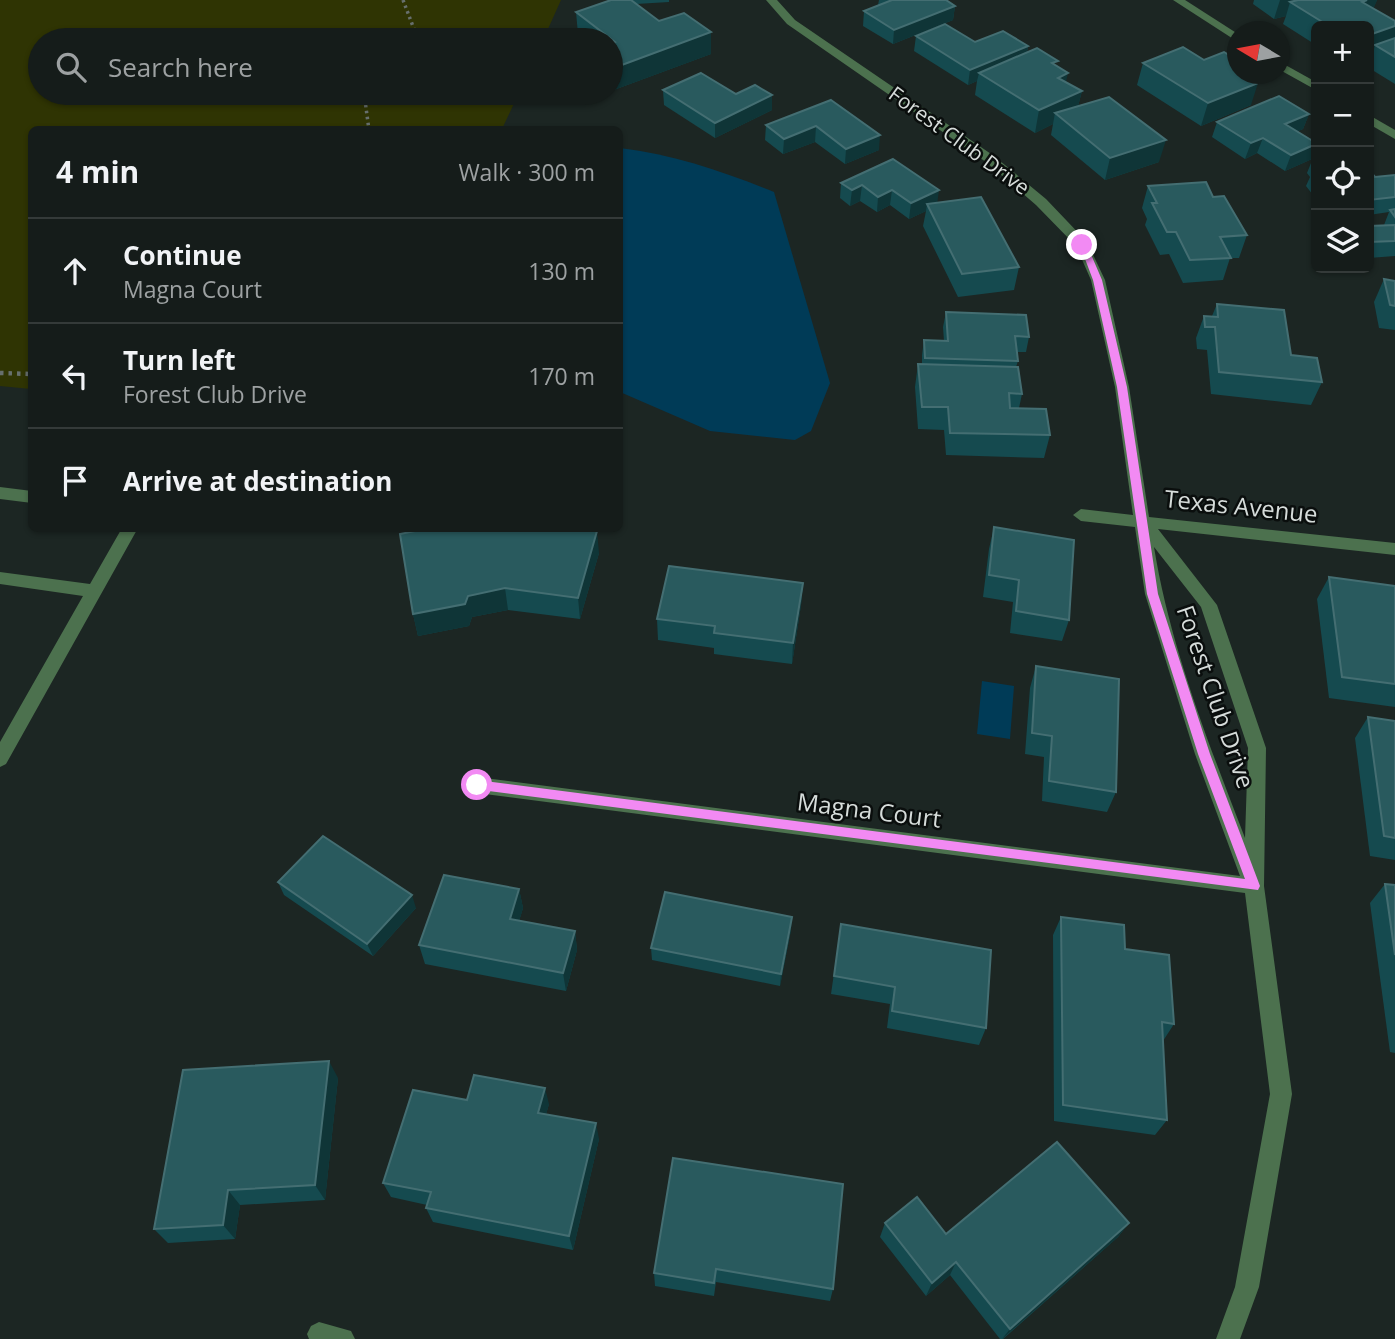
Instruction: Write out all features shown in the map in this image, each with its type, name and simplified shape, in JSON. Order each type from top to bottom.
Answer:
[{"type":"street","name":"Forest Club Drive","points":[[771,0],[792,22],[989,159],[1041,202],[1082,245],[1098,280],[1122,387],[1153,594],[1204,754],[1254,886]]},
{"type":"street","points":[[1178,0],[1227,32]]},
{"type":"street","points":[[1290,72],[1311,85]]},
{"type":"street","points":[[1374,122],[1395,135]]},
{"type":"street","points":[[0,493],[28,496]]},
{"type":"street","name":"Texas Avenue","points":[[1081,514],[1395,548]]},
{"type":"street","name":"Forest Club Drive","points":[[1143,522],[1209,605],[1257,748],[1254,886],[1281,1094],[1247,1287],[1227,1339]]},
{"type":"street","points":[[0,759],[128,532]]},
{"type":"street","points":[[0,578],[95,591]]},
{"type":"street","name":"Magna Court","points":[[477,785],[1254,886]]},
{"type":"street","points":[[319,1334],[343,1339]]},
{"type":"path","points":[[403,0],[414,28]]},
{"type":"path","points":[[366,105],[368,126]]},
{"type":"path","points":[[0,373],[28,374]]},
{"type":"green space","points":[[0,0],[561,0],[548,28],[28,28],[28,105],[513,105],[503,126],[28,126],[28,389],[0,386]]},
{"type":"water","points":[[623,149],[698,165],[774,192],[830,383],[811,431],[795,440],[710,431],[623,393]]},
{"type":"water","points":[[982,681],[1014,686],[1010,739],[977,734]]},
{"type":"building","points":[[611,0],[631,0],[659,21],[684,13],[711,32],[623,65],[623,28],[597,28],[576,12]]},
{"type":"building","points":[[892,0],[946,0],[955,6],[894,30],[864,11]]},
{"type":"building","points":[[1367,0],[1362,2],[1395,21],[1395,26],[1374,33],[1374,21],[1321,21],[1290,2]]},
{"type":"building","points":[[945,24],[975,42],[1003,31],[1028,46],[970,70],[916,36]]},
{"type":"building","points":[[1395,38],[1395,57],[1375,45]]},
{"type":"building","points":[[1183,47],[1204,60],[1224,52],[1227,54],[1227,84],[1256,84],[1208,103],[1143,63]]},
{"type":"building","points":[[1037,48],[1058,61],[1052,63],[1068,73],[1058,78],[1082,91],[1039,110],[979,73]]},
{"type":"building","points":[[701,73],[736,94],[755,85],[772,95],[715,123],[663,90]]},
{"type":"building","points":[[1279,96],[1309,114],[1285,124],[1311,140],[1311,146],[1291,155],[1263,138],[1251,143],[1217,122]]},
{"type":"building","points":[[1109,97],[1166,140],[1110,158],[1055,113]]},
{"type":"building","points":[[831,100],[880,135],[846,149],[816,126],[784,139],[766,125]]},
{"type":"building","points":[[893,159],[939,190],[911,203],[892,190],[878,197],[862,185],[852,190],[841,183]]},
{"type":"building","points":[[1395,175],[1395,197],[1374,199],[1374,176]]},
{"type":"building","points":[[1206,182],[1213,197],[1224,196],[1247,235],[1220,237],[1231,258],[1190,260],[1176,232],[1167,232],[1152,203],[1157,203],[1148,186]]},
{"type":"building","points":[[981,197],[1019,267],[962,274],[927,204]]},
{"type":"building","points":[[1395,225],[1395,241],[1374,242],[1374,226]]},
{"type":"building","points":[[1384,279],[1395,281],[1395,306],[1390,305]]},
{"type":"building","points":[[1217,304],[1284,310],[1291,355],[1317,358],[1322,382],[1219,372],[1215,327],[1205,327],[1204,316],[1218,317]]},
{"type":"building","points":[[946,312],[1026,315],[1029,337],[1015,336],[1018,361],[925,358],[924,340],[948,341]]},
{"type":"building","points":[[918,364],[1018,367],[1022,394],[1009,393],[1010,408],[1046,409],[1050,435],[950,433],[948,407],[922,407]]},
{"type":"building","points":[[994,527],[1074,540],[1069,620],[1016,611],[1019,580],[989,575]]},
{"type":"building","points":[[597,532],[578,598],[505,588],[468,596],[465,604],[413,614],[400,534]]},
{"type":"building","points":[[669,566],[803,583],[793,643],[714,633],[715,626],[657,619]]},
{"type":"building","points":[[1329,577],[1395,586],[1395,684],[1342,677]]},
{"type":"building","points":[[1036,666],[1119,679],[1116,792],[1049,781],[1052,736],[1032,733]]},
{"type":"building","points":[[1368,717],[1395,721],[1395,838],[1384,836]]},
{"type":"building","points":[[323,836],[412,895],[367,944],[278,882]]},
{"type":"building","points":[[444,875],[519,889],[510,919],[575,931],[563,973],[419,945]]},
{"type":"building","points":[[1385,884],[1395,885],[1395,955]]},
{"type":"building","points":[[665,892],[792,917],[781,974],[651,948]]},
{"type":"building","points":[[1061,917],[1124,925],[1125,949],[1169,955],[1174,1024],[1162,1022],[1167,1120],[1063,1105]]},
{"type":"building","points":[[841,924],[991,950],[986,1028],[892,1011],[895,987],[834,976]]},
{"type":"building","points":[[329,1061],[315,1185],[228,1190],[223,1225],[154,1229],[183,1070]]},
{"type":"building","points":[[474,1075],[545,1088],[538,1113],[596,1123],[569,1236],[426,1208],[431,1192],[383,1183],[413,1090],[467,1100]]},
{"type":"building","points":[[1057,1142],[1129,1223],[1010,1329],[956,1262],[932,1283],[885,1223],[917,1197],[946,1234]]},
{"type":"building","points":[[673,1158],[843,1184],[833,1289],[716,1269],[714,1283],[654,1273]]},
{"type":"route","points":[[477,785],[1254,886],[1204,754],[1153,594],[1122,387],[1098,280],[1082,245]]}]
